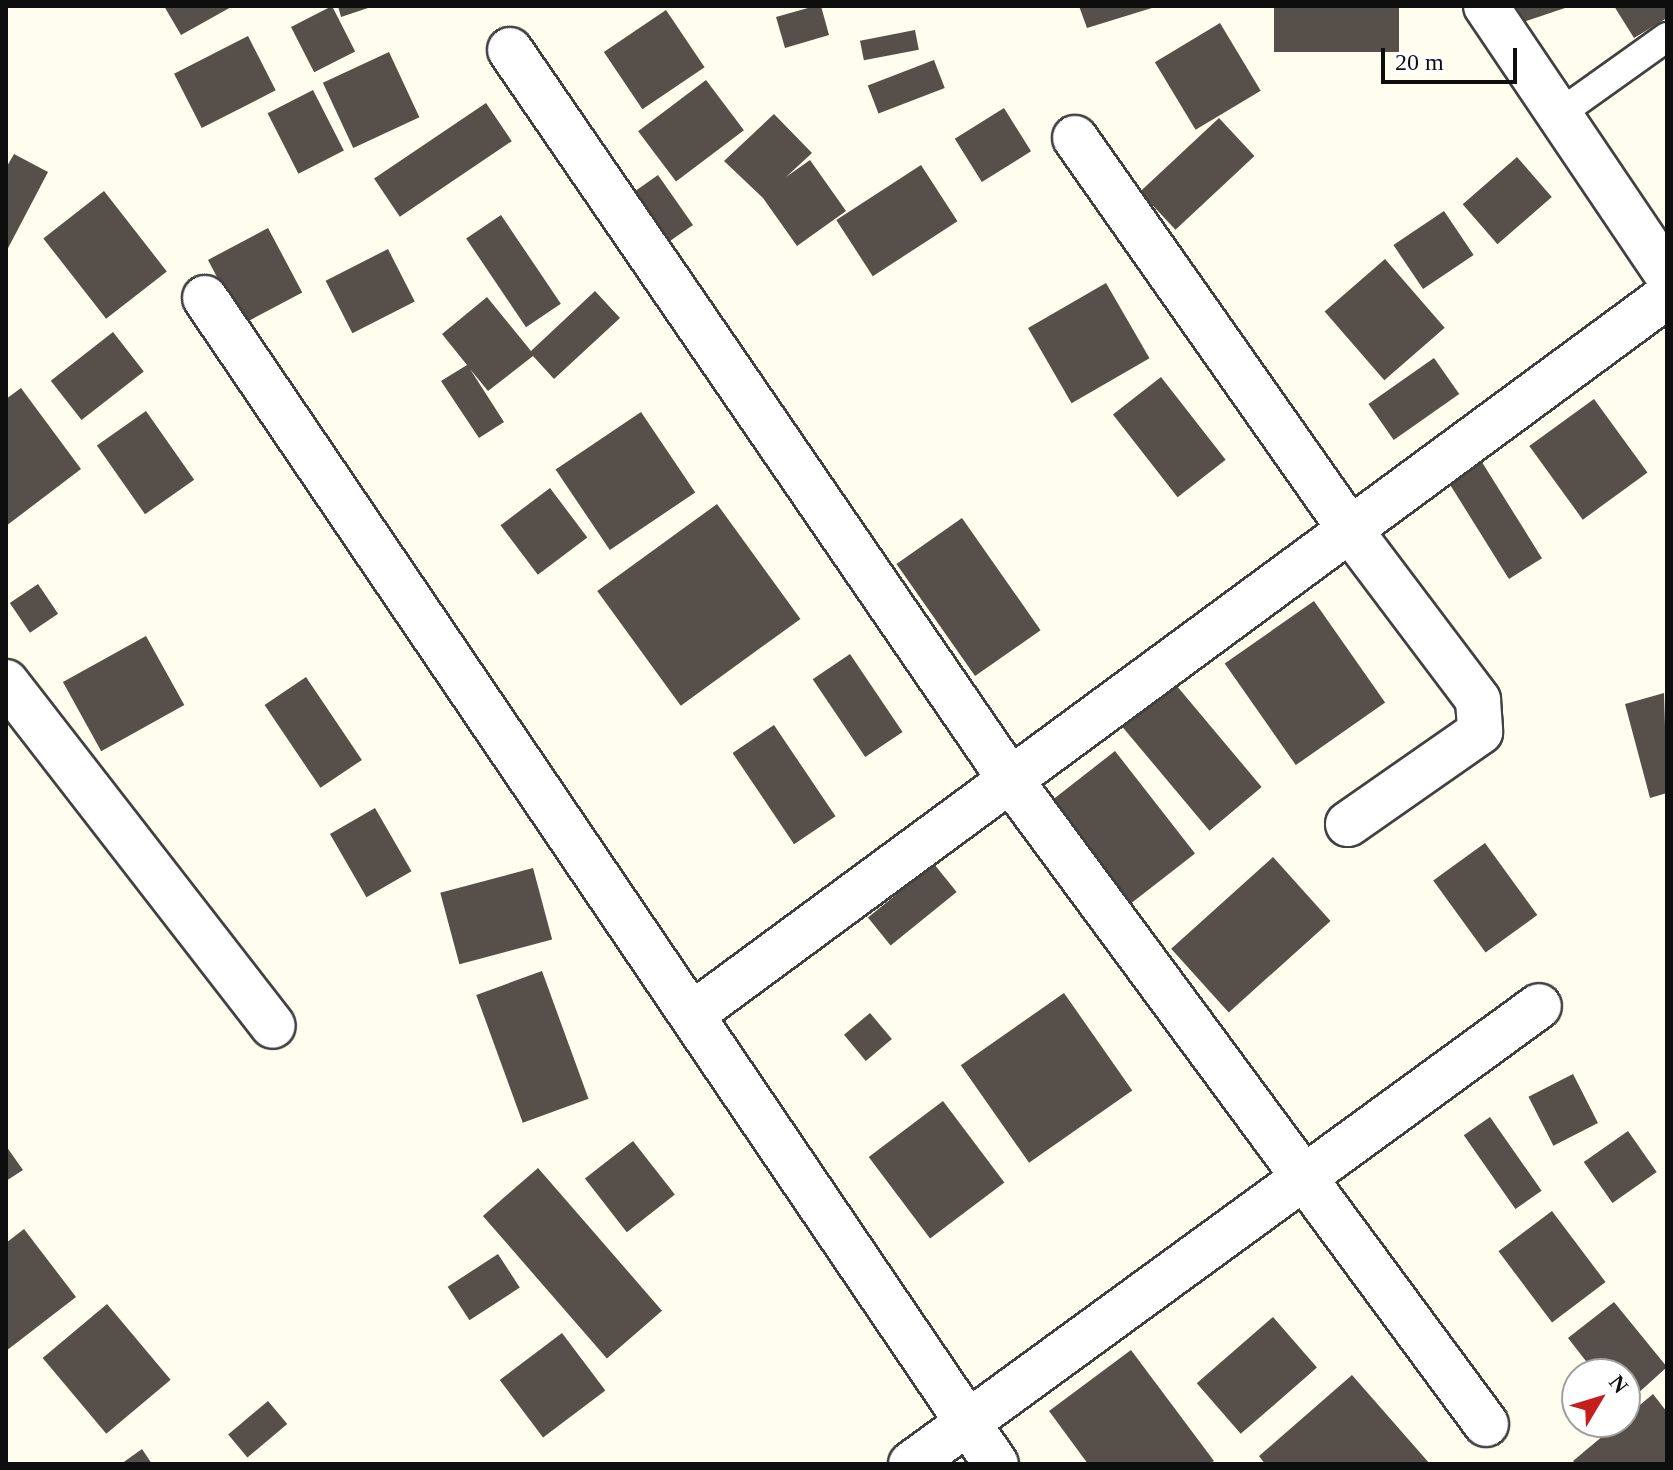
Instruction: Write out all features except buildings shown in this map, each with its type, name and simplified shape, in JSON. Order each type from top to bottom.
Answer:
[{"type":"street","points":[[1486,6],[1667,274]]},
{"type":"street","points":[[510,50],[1012,782],[1486,1424]]},
{"type":"street","points":[[1075,138],[1350,530],[1478,700],[1480,732],[1348,824]]},
{"type":"street","points":[[694,1013],[1012,782],[1667,296]]},
{"type":"street","points":[[205,298],[694,1013],[966,1424],[996,1464]]},
{"type":"street","points":[[7,686],[273,1026]]},
{"type":"street","points":[[911,1464],[1539,1006]]},
{"type":"lane","points":[[1559,114],[1667,37]]}]
